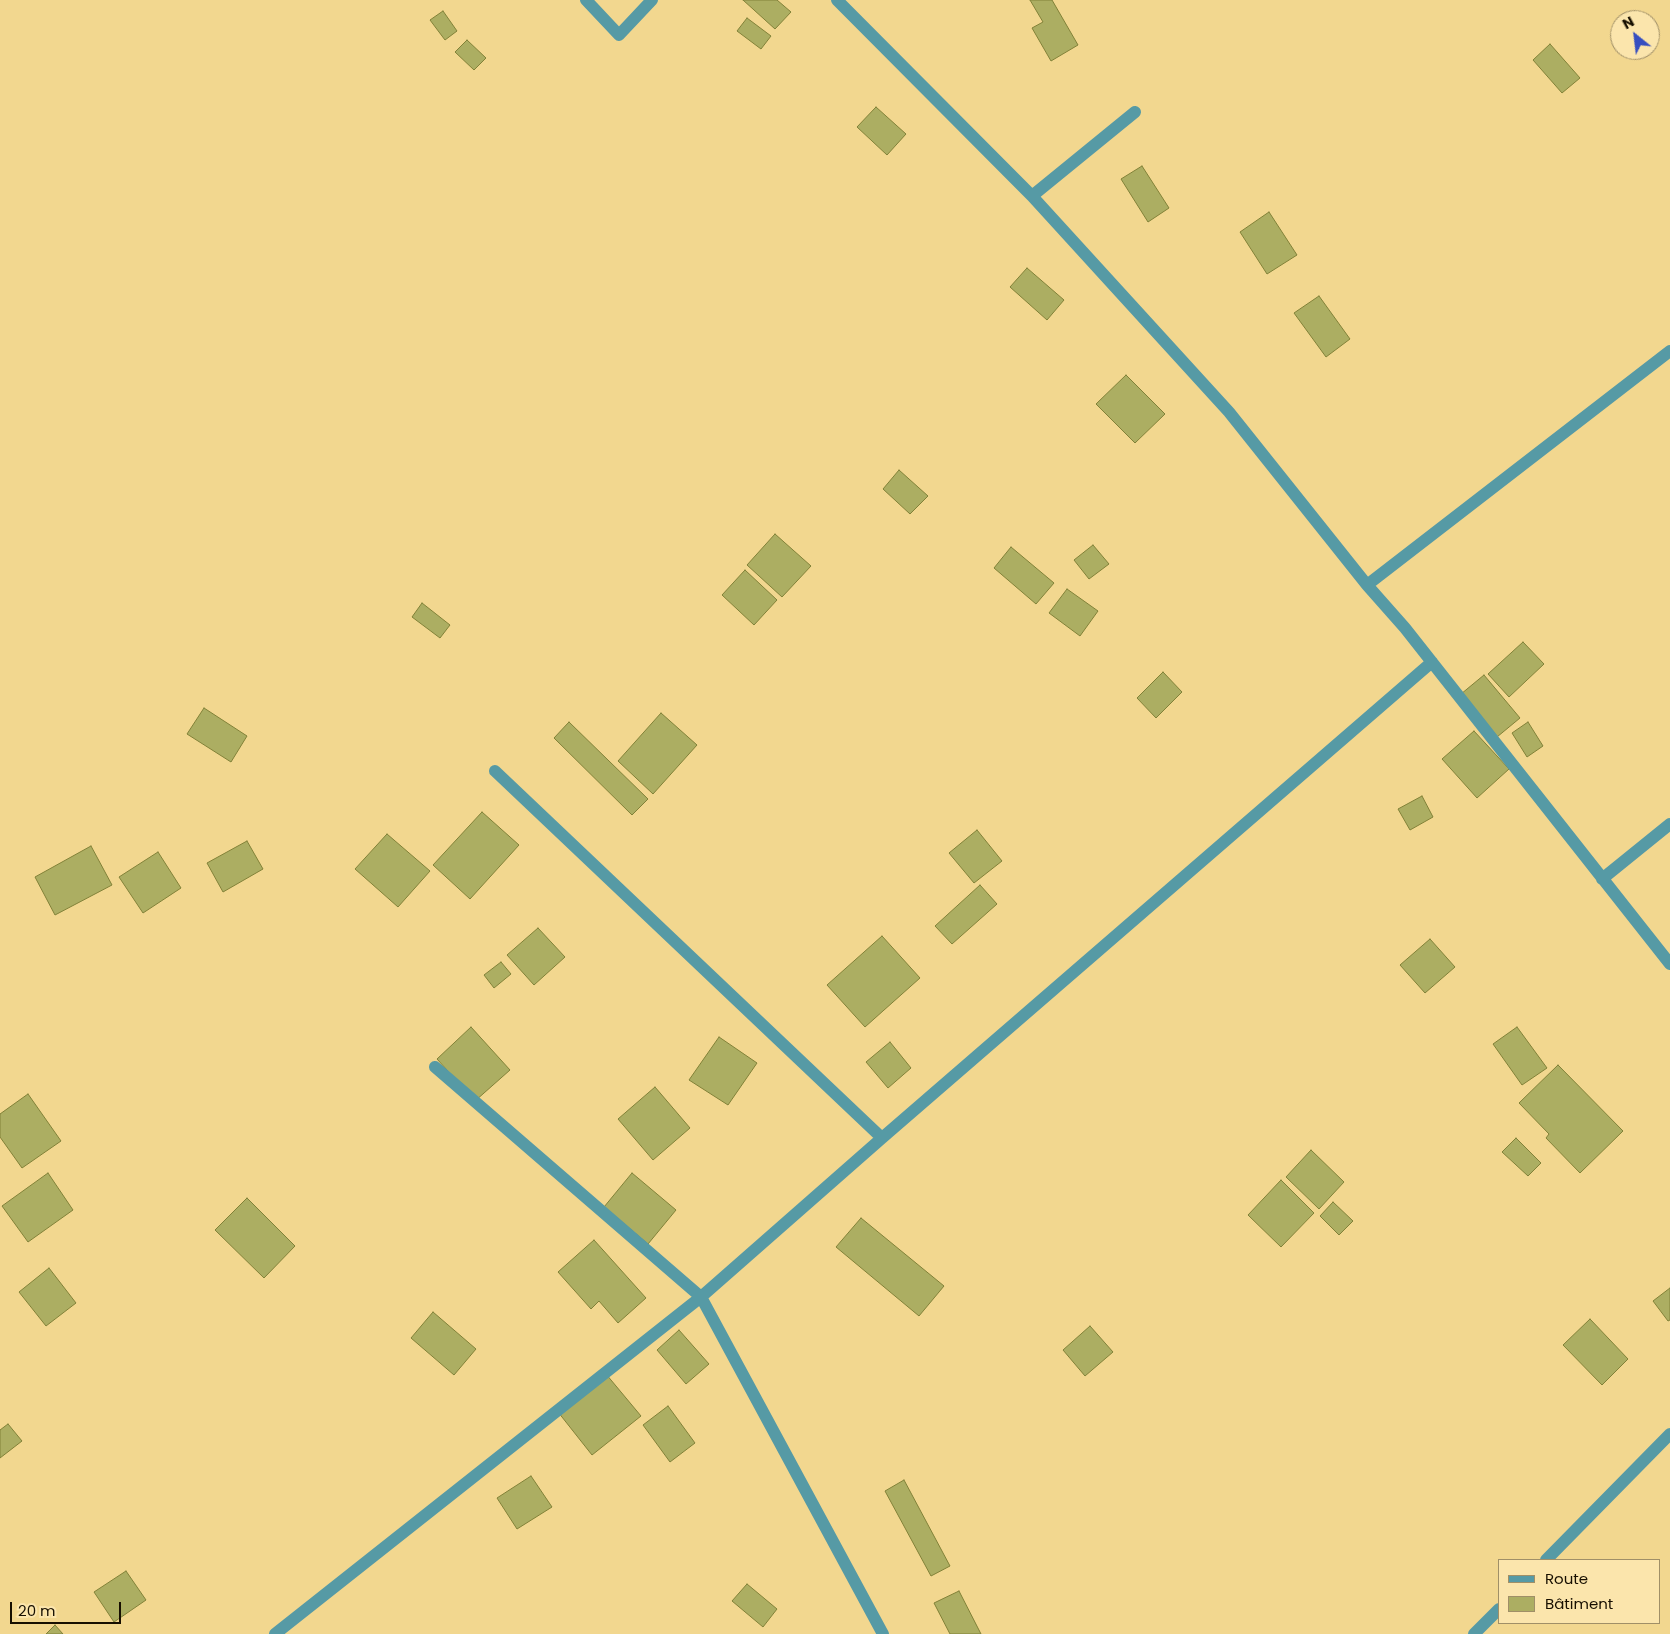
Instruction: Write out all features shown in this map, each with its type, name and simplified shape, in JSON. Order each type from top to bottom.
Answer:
[{"type":"street","points":[[586,0],[619,34],[652,0]]},
{"type":"street","points":[[837,0],[1032,196],[1229,412],[1367,585],[1405,628],[1670,963]]},
{"type":"street","points":[[1032,196],[1135,112]]},
{"type":"street","points":[[1367,585],[1670,351]]},
{"type":"street","points":[[275,1634],[290,1629],[701,1298],[882,1138],[1432,662]]},
{"type":"street","points":[[495,771],[882,1138]]},
{"type":"street","points":[[1602,879],[1670,824]]},
{"type":"street","points":[[435,1067],[701,1298],[883,1634]]},
{"type":"street","points":[[1547,1559],[1670,1434]]},
{"type":"street","points":[[1474,1634],[1498,1610]]},
{"type":"building","points":[[743,0],[777,0],[791,12],[775,29]]},
{"type":"building","points":[[1030,0],[1052,0],[1078,45],[1051,61],[1032,28],[1043,22]]},
{"type":"building","points":[[443,11],[457,31],[445,40],[430,20]]},
{"type":"building","points":[[747,18],[771,36],[761,49],[737,31]]},
{"type":"building","points":[[467,40],[486,58],[474,70],[455,52]]},
{"type":"building","points":[[1550,44],[1580,78],[1562,93],[1533,60]]},
{"type":"building","points":[[876,107],[906,134],[887,155],[857,127]]},
{"type":"building","points":[[1142,166],[1169,208],[1148,222],[1121,179]]},
{"type":"building","points":[[1269,212],[1297,255],[1267,274],[1240,232]]},
{"type":"building","points":[[1027,268],[1064,300],[1047,320],[1010,287]]},
{"type":"building","points":[[1319,296],[1350,339],[1326,357],[1294,313]]},
{"type":"building","points":[[1126,375],[1165,414],[1135,443],[1096,404]]},
{"type":"building","points":[[899,470],[928,496],[910,514],[883,489]]},
{"type":"building","points":[[775,534],[811,566],[782,597],[747,565]]},
{"type":"building","points":[[1093,545],[1109,564],[1089,579],[1074,560]]},
{"type":"building","points":[[1011,547],[1054,583],[1036,604],[994,568]]},
{"type":"building","points":[[745,570],[777,600],[754,625],[722,595]]},
{"type":"building","points":[[1067,589],[1098,611],[1080,636],[1049,613]]},
{"type":"building","points":[[422,603],[450,625],[440,638],[412,617]]},
{"type":"building","points":[[1523,642],[1544,664],[1509,697],[1488,674]]},
{"type":"building","points":[[1163,672],[1182,692],[1156,718],[1137,698]]},
{"type":"building","points":[[1484,675],[1520,718],[1497,737],[1461,694]]},
{"type":"building","points":[[204,708],[247,736],[231,762],[187,734]]},
{"type":"building","points":[[661,713],[697,745],[653,794],[618,761]]},
{"type":"building","points":[[569,722],[648,799],[632,815],[554,738]]},
{"type":"building","points":[[1528,722],[1543,746],[1527,757],[1512,733]]},
{"type":"building","points":[[1474,731],[1509,769],[1477,798],[1442,759]]},
{"type":"building","points":[[1422,796],[1433,817],[1410,830],[1398,809]]},
{"type":"building","points":[[482,812],[519,845],[470,899],[433,865]]},
{"type":"building","points":[[977,830],[1002,861],[974,883],[949,853]]},
{"type":"building","points":[[387,834],[430,871],[398,907],[355,869]]},
{"type":"building","points":[[247,841],[263,869],[223,892],[207,863]]},
{"type":"building","points":[[91,846],[112,885],[55,915],[35,877]]},
{"type":"building","points":[[158,852],[181,888],[143,913],[119,877]]},
{"type":"building","points":[[980,885],[997,904],[952,944],[935,926]]},
{"type":"building","points":[[538,928],[565,957],[534,985],[507,955]]},
{"type":"building","points":[[882,936],[920,978],[865,1027],[827,985]]},
{"type":"building","points":[[1430,939],[1455,967],[1425,993],[1400,965]]},
{"type":"building","points":[[501,962],[511,974],[494,988],[484,975]]},
{"type":"building","points":[[471,1027],[510,1070],[475,1101],[437,1059]]},
{"type":"building","points":[[1517,1027],[1547,1068],[1522,1085],[1493,1044]]},
{"type":"building","points":[[719,1037],[757,1063],[728,1105],[689,1080]]},
{"type":"building","points":[[890,1042],[911,1068],[888,1088],[866,1062]]},
{"type":"building","points":[[1558,1065],[1623,1131],[1580,1173],[1546,1138],[1549,1134],[1519,1103]]},
{"type":"building","points":[[655,1087],[690,1128],[653,1160],[618,1119]]},
{"type":"building","points":[[28,1094],[61,1141],[22,1168],[0,1137],[0,1114]]},
{"type":"building","points":[[1516,1138],[1541,1163],[1528,1176],[1502,1152]]},
{"type":"building","points":[[1311,1150],[1344,1182],[1319,1209],[1286,1177]]},
{"type":"building","points":[[48,1173],[73,1210],[28,1242],[2,1206]]},
{"type":"building","points":[[632,1173],[676,1210],[648,1244],[604,1207]]},
{"type":"building","points":[[1281,1180],[1314,1213],[1281,1247],[1248,1215]]},
{"type":"building","points":[[247,1198],[295,1246],[264,1278],[215,1230]]},
{"type":"building","points":[[1333,1202],[1353,1221],[1339,1235],[1320,1216]]},
{"type":"building","points":[[861,1218],[944,1286],[919,1316],[836,1247]]},
{"type":"building","points":[[594,1240],[646,1298],[618,1323],[599,1301],[591,1309],[558,1272]]},
{"type":"building","points":[[49,1268],[76,1303],[46,1326],[19,1292]]},
{"type":"building","points":[[1670,1288],[1670,1320],[1668,1321],[1653,1301]]},
{"type":"building","points":[[433,1312],[476,1349],[454,1375],[411,1338]]},
{"type":"building","points":[[1590,1319],[1628,1359],[1602,1385],[1563,1345]]},
{"type":"building","points":[[1090,1326],[1113,1352],[1085,1376],[1063,1350]]},
{"type":"building","points":[[679,1330],[709,1364],[686,1384],[657,1350]]},
{"type":"building","points":[[606,1374],[641,1416],[592,1455],[558,1412]]},
{"type":"building","points":[[668,1406],[695,1443],[670,1462],[643,1425]]},
{"type":"building","points":[[8,1424],[22,1441],[0,1458],[0,1430]]},
{"type":"building","points":[[531,1476],[552,1507],[517,1529],[497,1498]]},
{"type":"building","points":[[904,1480],[950,1566],[931,1576],[885,1491]]},
{"type":"building","points":[[126,1571],[146,1600],[114,1622],[94,1592]]},
{"type":"building","points":[[747,1584],[777,1609],[763,1627],[732,1601]]},
{"type":"building","points":[[959,1591],[981,1634],[950,1634],[934,1603]]},
{"type":"building","points":[[55,1625],[63,1634],[46,1634]]}]
